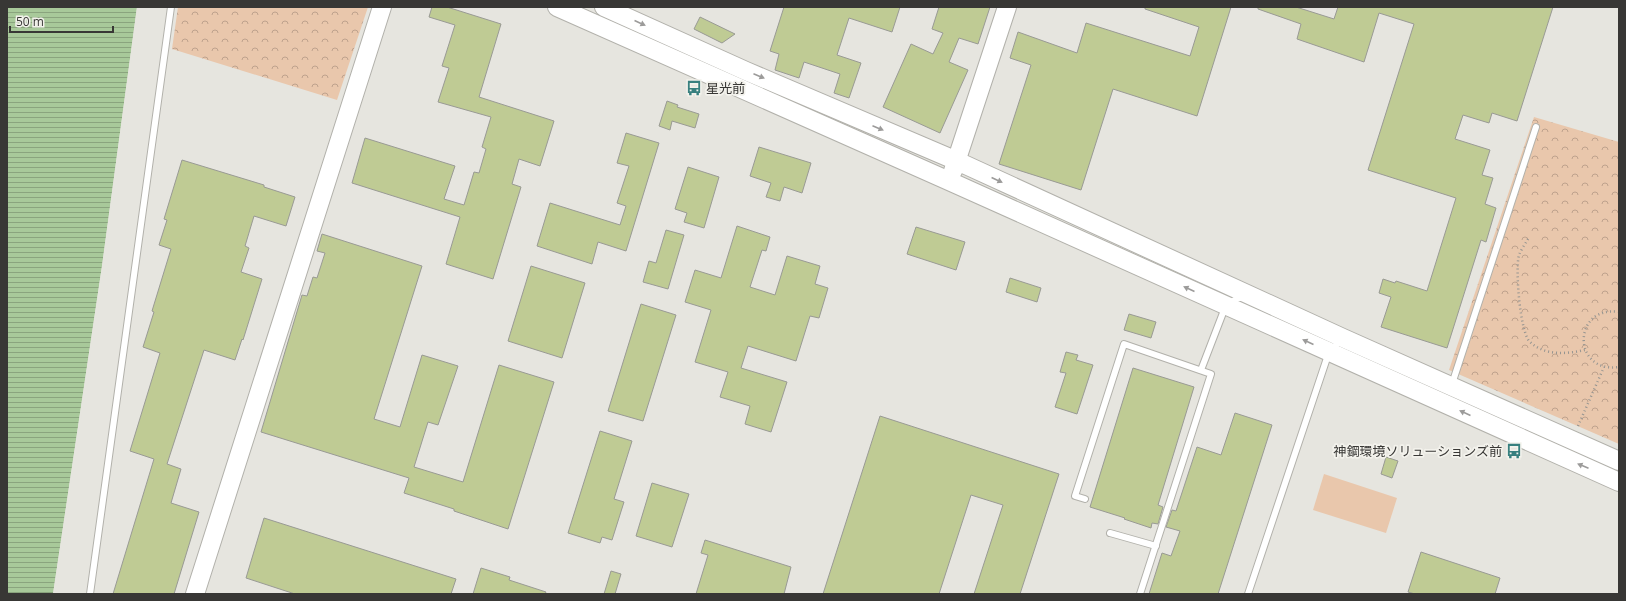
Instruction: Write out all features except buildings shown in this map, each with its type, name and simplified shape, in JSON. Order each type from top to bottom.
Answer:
[{"type":"street","points":[[195,594],[382,7]]},
{"type":"street","points":[[557,7],[1225,302],[1329,352],[1619,482]]},
{"type":"street","points":[[604,7],[746,71],[957,161],[1215,282],[1256,298],[1619,461]]},
{"type":"street","points":[[949,181],[957,161],[1007,7]]},
{"type":"lane","points":[[90,594],[172,7]]},
{"type":"lane","points":[[1451,386],[1536,127]]},
{"type":"lane","points":[[1201,370],[1225,302],[1238,298],[1256,298]]},
{"type":"lane","points":[[1248,594],[1329,352],[1343,338]]},
{"type":"lane","points":[[1085,499],[1075,496],[1124,344],[1211,374],[1140,594]]},
{"type":"lane","points":[[1110,532],[1156,546]]},
{"type":"path","points":[[1528,239],[1519,255],[1519,302],[1524,334],[1530,342],[1546,350],[1561,353],[1585,350]]},
{"type":"path","points":[[1619,312],[1605,312],[1592,319],[1584,332],[1583,339],[1585,350],[1591,359],[1604,367],[1619,367]]},
{"type":"path","points":[[1578,426],[1604,367]]},
{"type":"green space","points":[[178,7],[368,7],[337,100],[172,49]]},
{"type":"green space","points":[[1534,117],[1619,142],[1619,444],[1449,370]]},
{"type":"green space","points":[[1324,474],[1397,498],[1386,533],[1313,510]]},
{"type":"shaded area","points":[[7,7],[137,7],[102,266],[53,594],[7,594]]},
{"type":"pier","points":[[137,7],[139,7],[104,266],[55,594],[53,594],[102,266]]},
{"type":"place","name":"星光前","points":[[694,88]]},
{"type":"place","name":"神鋼環境ソリューションズ前","points":[[1514,451]]}]
